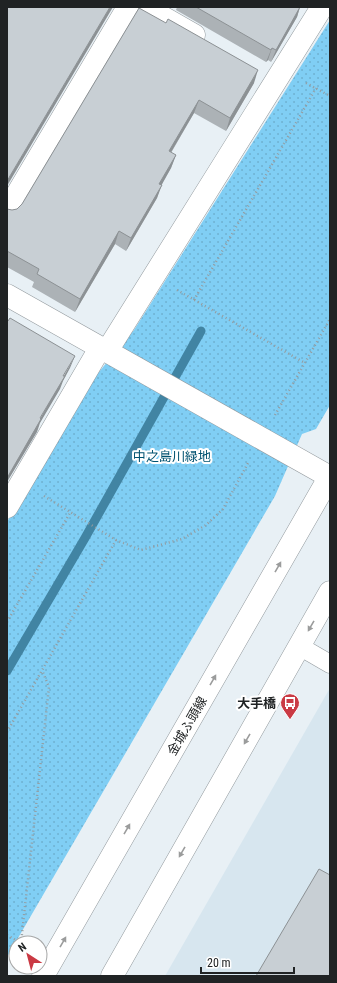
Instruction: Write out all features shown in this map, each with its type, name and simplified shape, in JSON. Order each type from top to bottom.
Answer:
[{"type":"street","points":[[7,211],[128,7]]},
{"type":"street","points":[[145,7],[213,46]]},
{"type":"street","points":[[7,507],[21,482],[104,350],[154,276],[268,78],[322,7]]},
{"type":"street","points":[[7,295],[330,477]]},
{"type":"street","name":"金城ふ頭線","points":[[43,976],[330,477]]},
{"type":"street","points":[[112,976],[330,592]]},
{"type":"lane","points":[[299,646],[330,664]]},
{"type":"path","points":[[194,300],[316,88]]},
{"type":"path","points":[[154,276],[305,363]]},
{"type":"path","points":[[21,482],[116,540],[142,550],[182,539],[206,525],[223,509],[261,439],[330,319]]},
{"type":"path","points":[[7,622],[70,513]]},
{"type":"path","points":[[7,732],[116,540]]},
{"type":"path","points":[[22,935],[49,687],[42,670]]},
{"type":"shaded area","points":[[330,688],[330,976],[165,976]]},
{"type":"green space","name":"中之島川緑地","points":[[330,20],[330,405],[316,429],[302,434],[275,496],[20,935],[8,935],[7,957],[7,522],[83,391],[134,330]]},
{"type":"building","points":[[7,7],[110,7],[7,181]]},
{"type":"building","points":[[196,7],[300,7],[276,50],[272,48],[271,50]]},
{"type":"building","points":[[139,8],[166,23],[168,19],[258,70],[230,118],[199,100],[169,151],[176,155],[159,184],[162,185],[131,238],[119,231],[80,299],[37,274],[39,269],[7,251],[7,209],[17,209],[22,204]]},
{"type":"building","points":[[10,318],[75,356],[7,478],[7,321]]},
{"type":"building","points":[[319,869],[330,875],[330,976],[256,976]]},
{"type":"waterway","points":[[7,671],[85,538],[201,331]]},
{"type":"place","name":"大手橋","points":[[290,720]]}]
